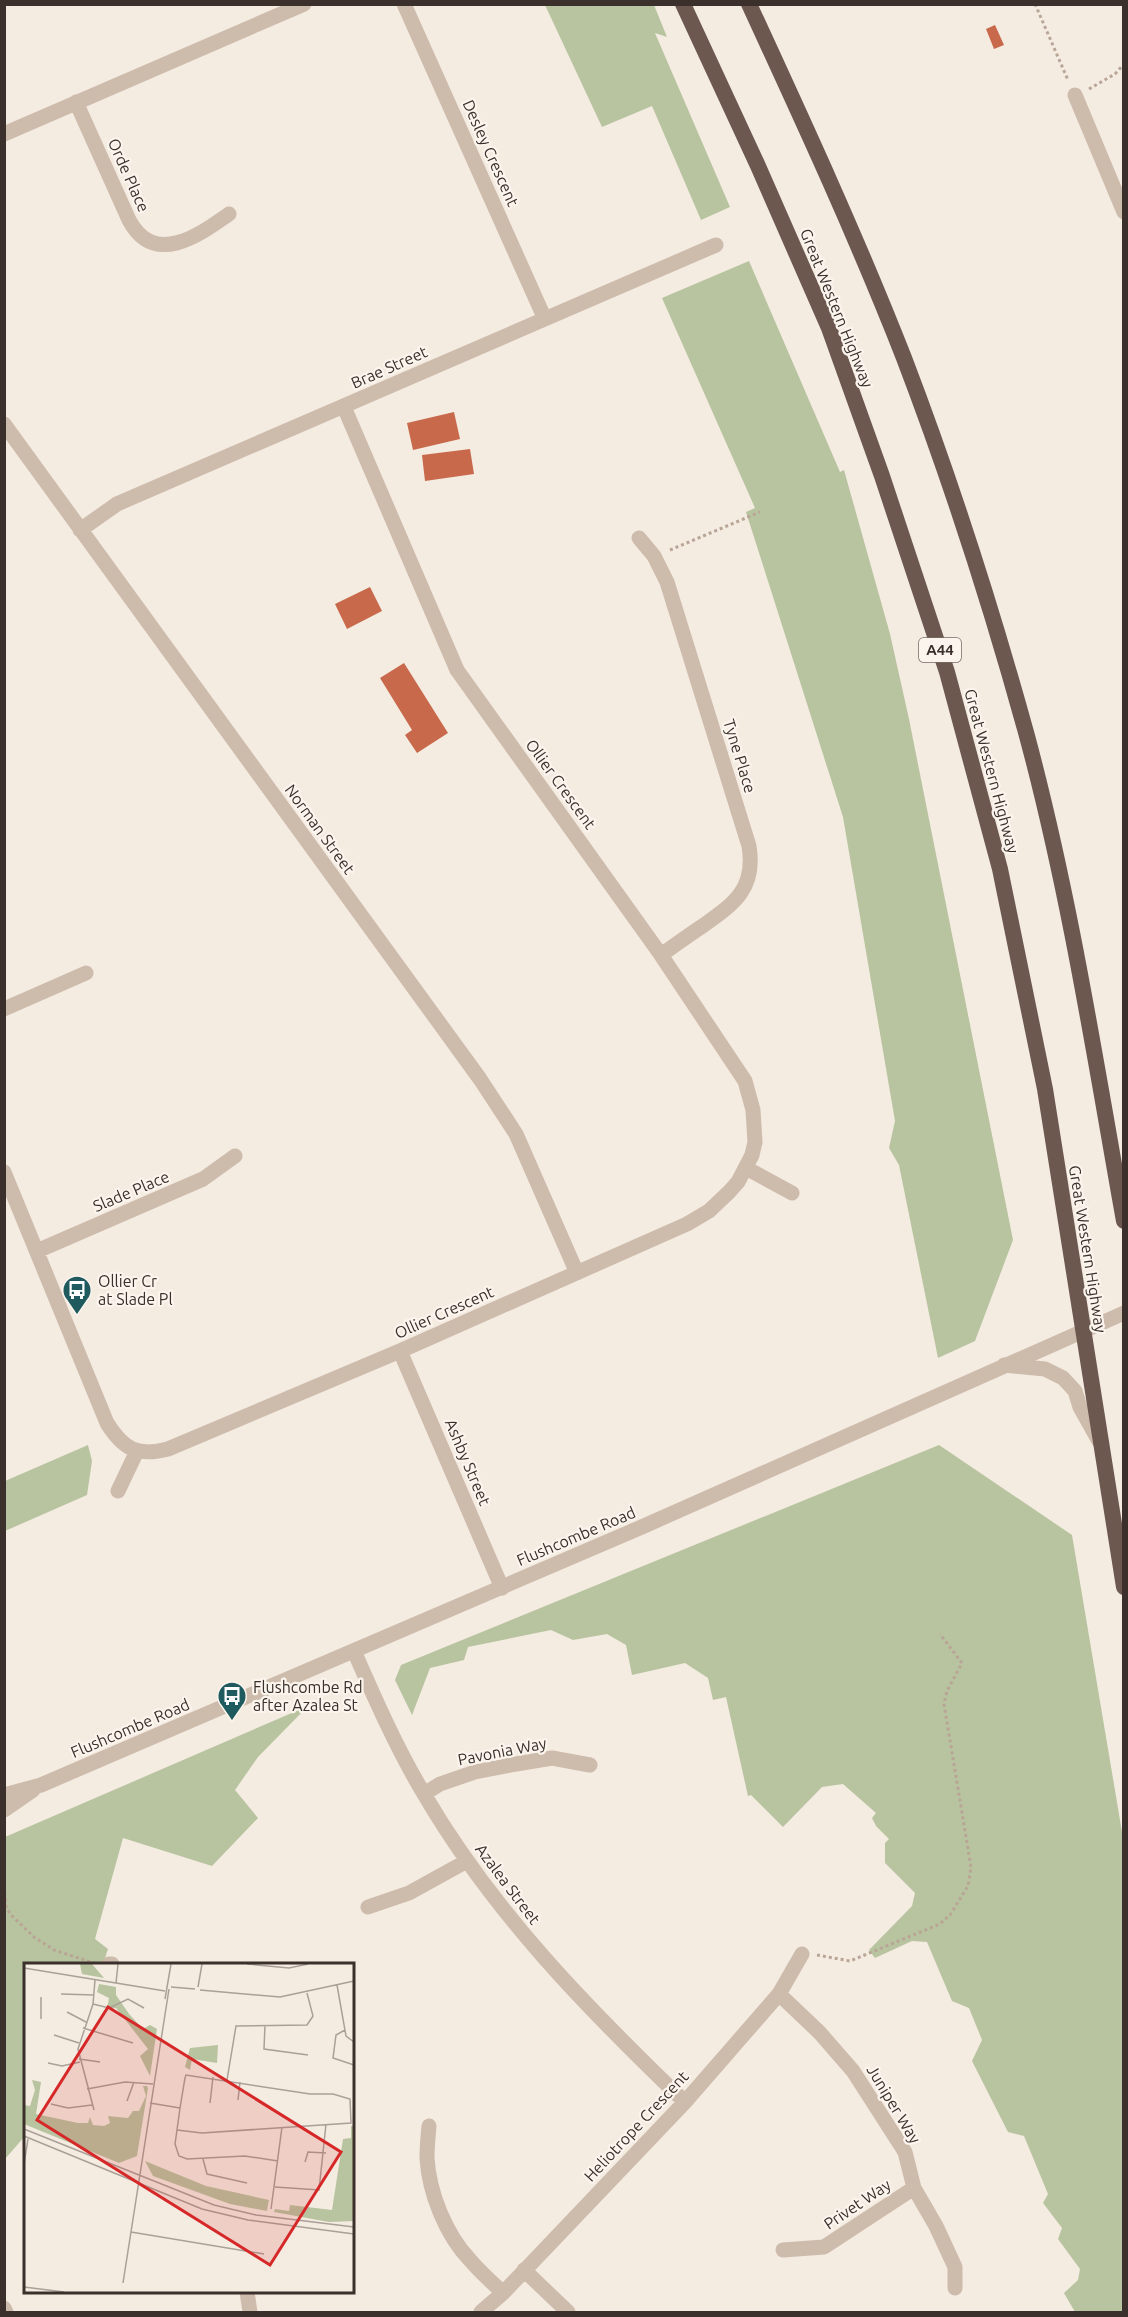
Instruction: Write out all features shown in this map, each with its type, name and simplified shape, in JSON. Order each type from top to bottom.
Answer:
[{"type":"highway","name":"Great Western Highway","points":[[683,4],[758,166],[829,328],[882,476],[947,672],[1003,880],[1045,1089],[1124,1587]]},
{"type":"highway","points":[[749,4],[820,158],[900,347],[965,532],[1027,737],[1077,950],[1124,1221]]},
{"type":"street","points":[[4,134],[304,4]]},
{"type":"street","name":"Desley Crescent","points":[[404,4],[544,317]]},
{"type":"street","points":[[1075,94],[1124,212]]},
{"type":"street","name":"Orde Place","points":[[76,102],[129,220],[143,238],[162,244],[184,242],[230,214]]},
{"type":"street","name":"Brae Street","points":[[80,530],[117,504],[344,407],[544,317],[716,245]]},
{"type":"street","name":"Ollier Crescent","points":[[137,1451],[152,1453],[168,1449],[400,1351],[698,1218],[729,1192],[746,1168],[755,1142],[753,1110],[745,1081],[661,955],[458,670],[344,407]]},
{"type":"street","name":"Norman Street","points":[[4,424],[480,1079],[516,1134],[577,1273]]},
{"type":"street","name":"Tyne Place","points":[[639,538],[654,556],[667,582],[752,860],[748,881],[735,901],[661,955]]},
{"type":"street","points":[[4,1009],[86,973]]},
{"type":"street","name":"Slade Place","points":[[37,1251],[203,1179],[235,1156]]},
{"type":"street","points":[[746,1168],[792,1193]]},
{"type":"street","points":[[4,1172],[107,1423],[122,1443],[137,1451],[118,1491]]},
{"type":"street","name":"Flushcombe Road","points":[[4,1795],[41,1785],[502,1588],[1124,1313]]},
{"type":"street","name":"Ashby Street","points":[[400,1351],[502,1588]]},
{"type":"street","points":[[1004,1365],[1045,1369],[1063,1378],[1075,1391],[1080,1407],[1100,1443]]},
{"type":"street","name":"Azalea Street","points":[[354,1651],[423,1794],[467,1861],[543,1959],[604,2025],[685,2102]]},
{"type":"street","name":"Pavonia Way","points":[[423,1794],[440,1784],[475,1772],[516,1764],[552,1758],[590,1765]]},
{"type":"street","name":"Flushcombe Road","points":[[4,1810],[41,1785]]},
{"type":"street","points":[[368,1907],[409,1893],[467,1861]]},
{"type":"street","name":"Heliotrope Crescent","points":[[481,2313],[503,2293],[685,2102],[778,1994],[802,1954]]},
{"type":"street","name":"Juniper Way","points":[[778,1994],[820,2033],[853,2071],[905,2152],[914,2187],[955,2267],[955,2288]]},
{"type":"street","points":[[429,2126],[427,2158],[431,2184],[440,2212],[468,2259],[503,2293]]},
{"type":"street","name":"Privet Way","points":[[783,2250],[824,2247],[914,2187]]},
{"type":"street","points":[[524,2270],[568,2313]]},
{"type":"street","points":[[247,2293],[250,2313]]},
{"type":"street","points":[[4,2308],[6,2313]]},
{"type":"path","points":[[1035,4],[1075,94],[1097,86],[1115,74],[1124,64]]},
{"type":"path","points":[[654,556],[760,512]]},
{"type":"path","points":[[802,1954],[827,1955],[850,1961],[929,1930],[950,1915],[968,1886],[970,1867],[944,1704],[947,1691],[962,1663],[940,1634]]},
{"type":"path","points":[[4,1887],[6,1906],[10,1914],[34,1937],[54,1950],[91,1963]]},
{"type":"green space","points":[[545,5],[654,5],[667,37],[655,33],[730,207],[701,220],[652,106],[602,127]]},
{"type":"green space","points":[[749,261],[840,472],[844,470],[890,634],[1013,1240],[975,1341],[938,1358],[899,1165],[889,1148],[895,1121],[843,817],[746,512],[755,508],[662,298]]},
{"type":"green space","points":[[88,1445],[92,1461],[87,1495],[5,1531],[5,1481]]},
{"type":"green space","points":[[939,1445],[1072,1535],[1123,1838],[1123,2312],[1075,2312],[1064,2293],[1078,2280],[1080,2269],[1058,2239],[1062,2228],[1043,2203],[1048,2194],[1024,2136],[1008,2132],[972,2061],[982,2040],[969,2008],[952,2001],[927,1942],[912,1941],[875,1958],[869,1950],[912,1906],[915,1893],[885,1863],[885,1843],[889,1839],[876,1826],[872,1818],[876,1813],[843,1784],[822,1787],[783,1827],[751,1795],[748,1796],[726,1697],[713,1700],[708,1678],[685,1663],[632,1675],[626,1645],[607,1634],[573,1640],[551,1630],[468,1647],[464,1660],[430,1668],[412,1715],[395,1680],[401,1665]]},
{"type":"green space","points":[[308,1706],[258,1757],[235,1790],[258,1818],[212,1866],[123,1838],[95,1939],[108,1949],[103,1963],[24,1963],[24,2137],[5,2159],[5,1837]]},
{"type":"building","points":[[995,25],[1004,45],[994,49],[986,29]]},
{"type":"building","points":[[454,412],[460,439],[413,450],[407,423]]},
{"type":"building","points":[[470,449],[474,474],[425,481],[422,455]]},
{"type":"building","points":[[370,587],[382,611],[347,629],[335,604]]},
{"type":"building","points":[[404,663],[448,733],[417,753],[405,735],[412,730],[380,678]]},
{"type":"place","name":"Ollier Cr at Slade Pl","points":[[77,1316]]},
{"type":"place","name":"Flushcombe Rd after Azalea St","points":[[232,1722]]}]
